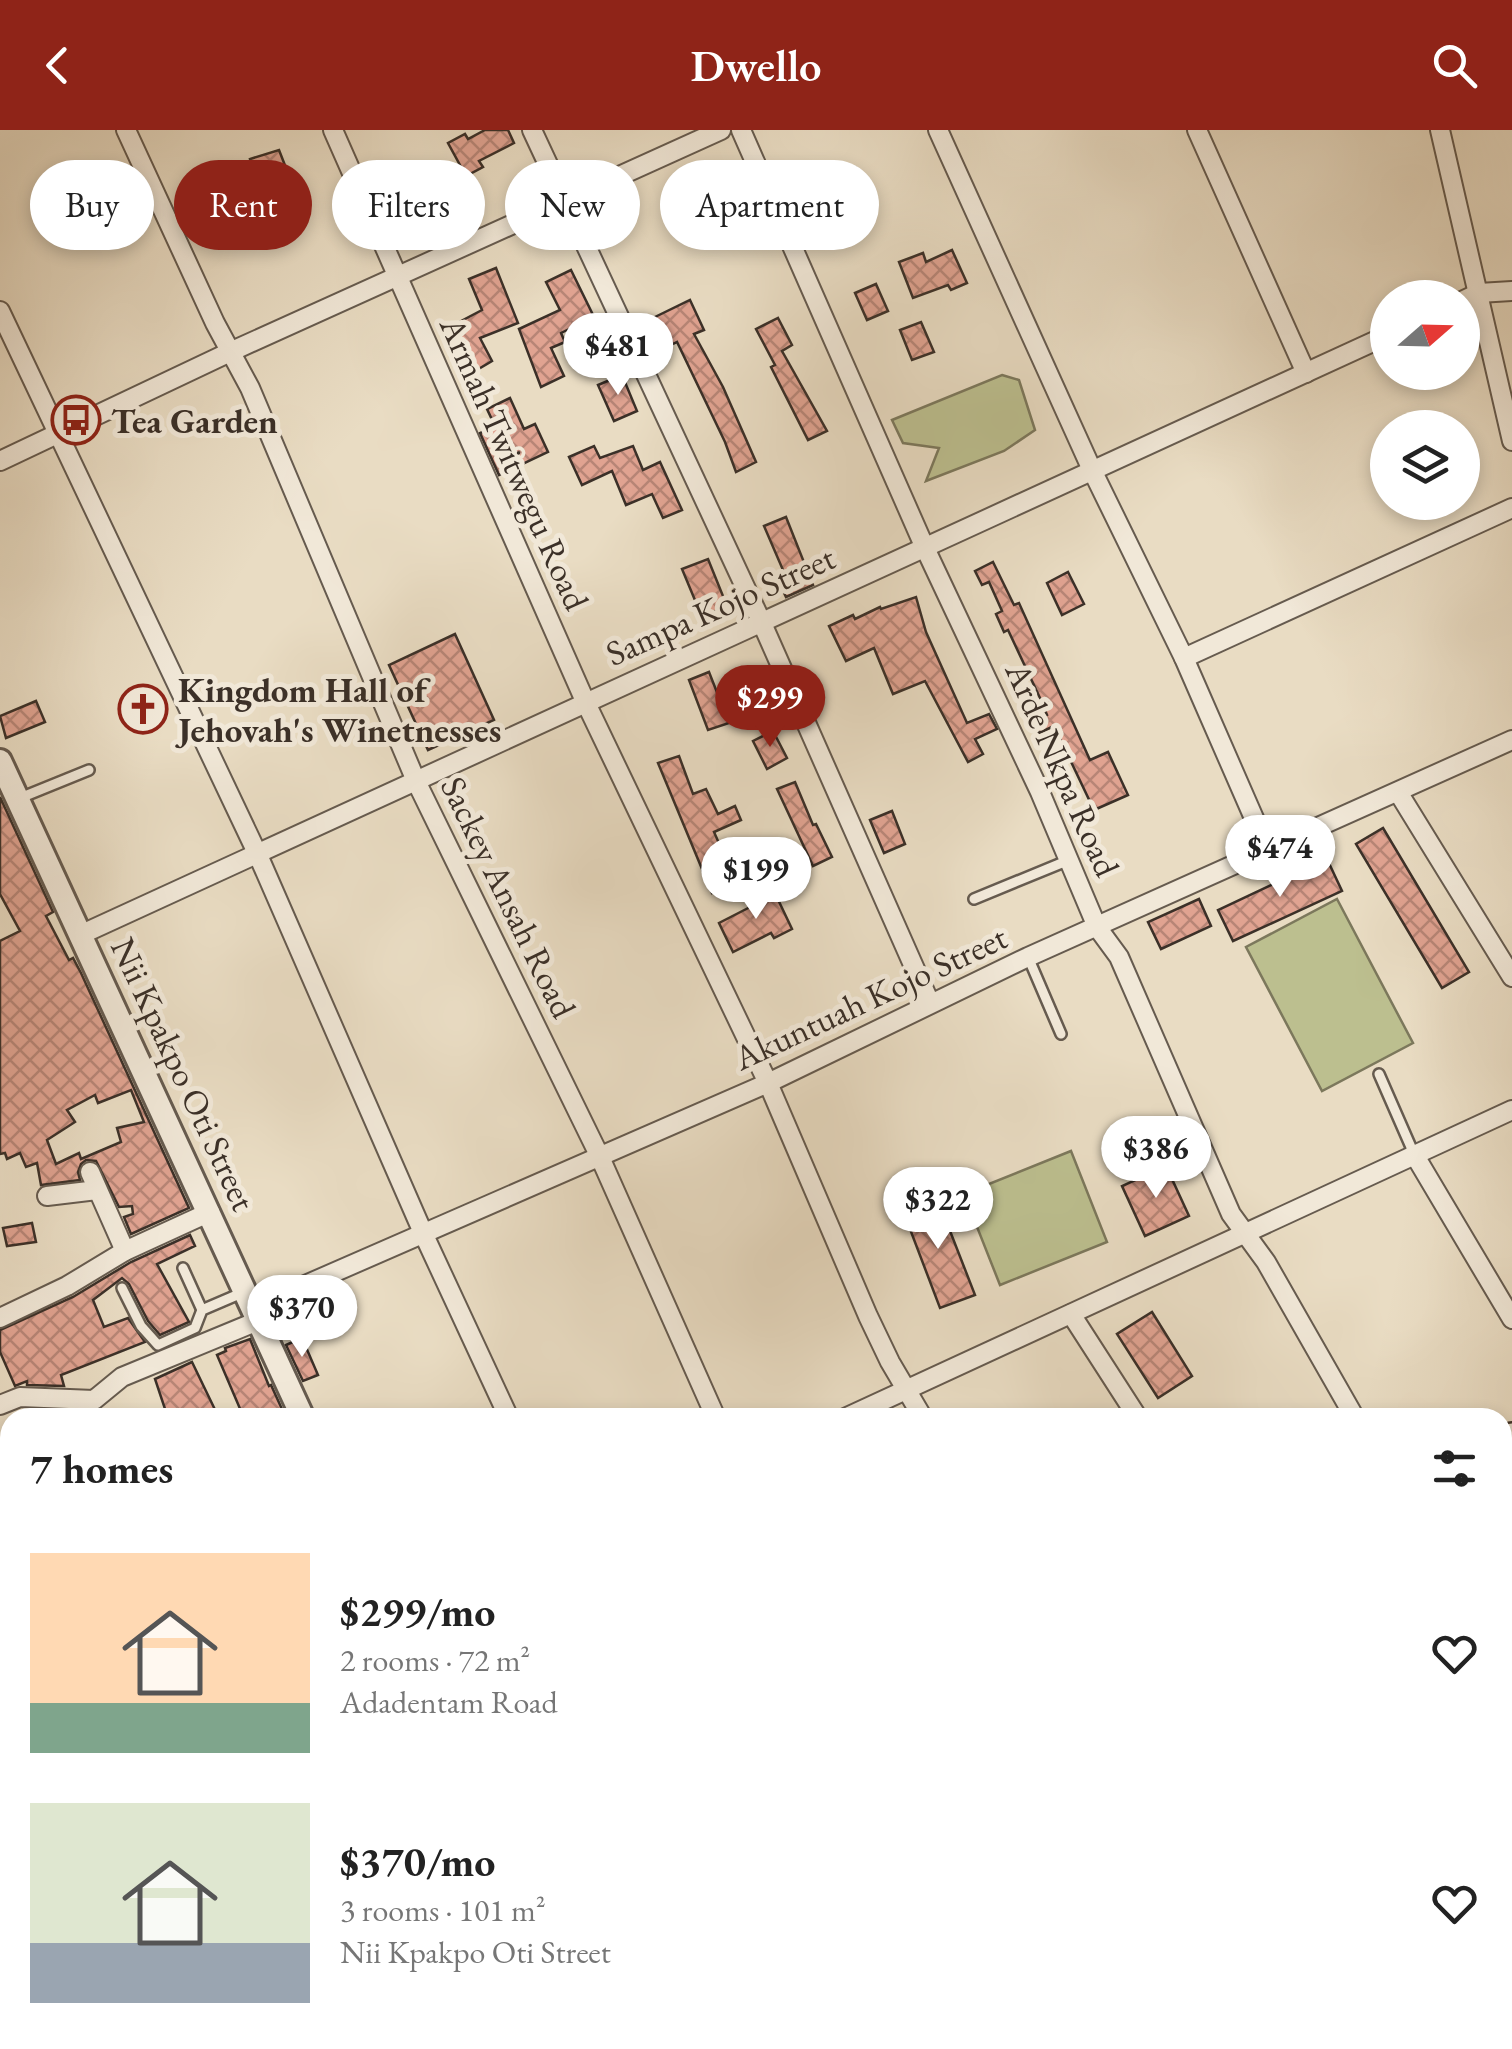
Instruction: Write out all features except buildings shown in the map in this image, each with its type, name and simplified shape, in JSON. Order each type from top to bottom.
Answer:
[{"type":"street","name":"Sackey Ansah Road","points":[[126,130],[250,388],[416,781],[600,1156],[712,1408]]},
{"type":"street","name":"Armah Twitwegu Road","points":[[333,130],[585,701],[768,1083],[868,1316],[918,1408]]},
{"type":"street","points":[[532,130],[546,160]]},
{"type":"street","points":[[640,166],[720,130]]},
{"type":"street","name":"Arde Nkpa Road","points":[[741,130],[926,548],[1097,926],[1118,957],[1219,1188],[1349,1408]]},
{"type":"street","points":[[938,130],[1092,470],[1184,658],[1267,848]]},
{"type":"street","points":[[1197,130],[1306,373]]},
{"type":"street","points":[[1440,130],[1468,280]]},
{"type":"street","points":[[0,461],[505,228]]},
{"type":"street","points":[[587,250],[761,622],[930,1003]]},
{"type":"street","points":[[1480,296],[1512,291]]},
{"type":"street","points":[[0,311],[258,855],[424,1235],[504,1408]]},
{"type":"street","points":[[1480,329],[1512,442]]},
{"type":"street","name":"Sampa Kojo Street","points":[[80,935],[1370,344]]},
{"type":"street","points":[[1184,658],[1512,508]]},
{"type":"street","name":"Akuntuah Kojo Street","points":[[0,1405],[20,1397],[94,1400],[122,1376],[254,1306],[768,1083],[1028,957],[1512,740]]},
{"type":"street","name":"Nii Kpakpo Oti Street","points":[[0,760],[299,1408]]},
{"type":"street","points":[[1398,792],[1512,976]]},
{"type":"street","points":[[867,1408],[1512,1110]]},
{"type":"street","points":[[1414,1154],[1512,1319]]},
{"type":"street","points":[[47,1196],[93,1181],[126,1250]]},
{"type":"street","points":[[0,1318],[66,1286],[126,1250],[210,1212]]},
{"type":"street","points":[[1071,1314],[1132,1408]]},
{"type":"lane","points":[[18,800],[89,770]]},
{"type":"lane","points":[[974,899],[1070,860]]},
{"type":"lane","points":[[1028,957],[1060,1034]]},
{"type":"lane","points":[[1379,1074],[1414,1154]]},
{"type":"lane","points":[[122,1288],[141,1326],[158,1345],[195,1328],[202,1310],[183,1268]]},
{"type":"lane","points":[[202,1310],[254,1306]]},
{"type":"green space","points":[[1002,375],[1019,380],[1035,430],[1004,451],[926,481],[939,448],[903,443],[892,420]]},
{"type":"green space","points":[[1337,899],[1413,1043],[1322,1091],[1246,947]]},
{"type":"green space","points":[[1071,1151],[1107,1242],[1000,1285],[964,1194]]},
{"type":"place","name":"Tea Garden","points":[[76,420]]},
{"type":"place","name":"Kingdom Hall of Jehovah's Winetnesses","points":[[143,709]]}]
